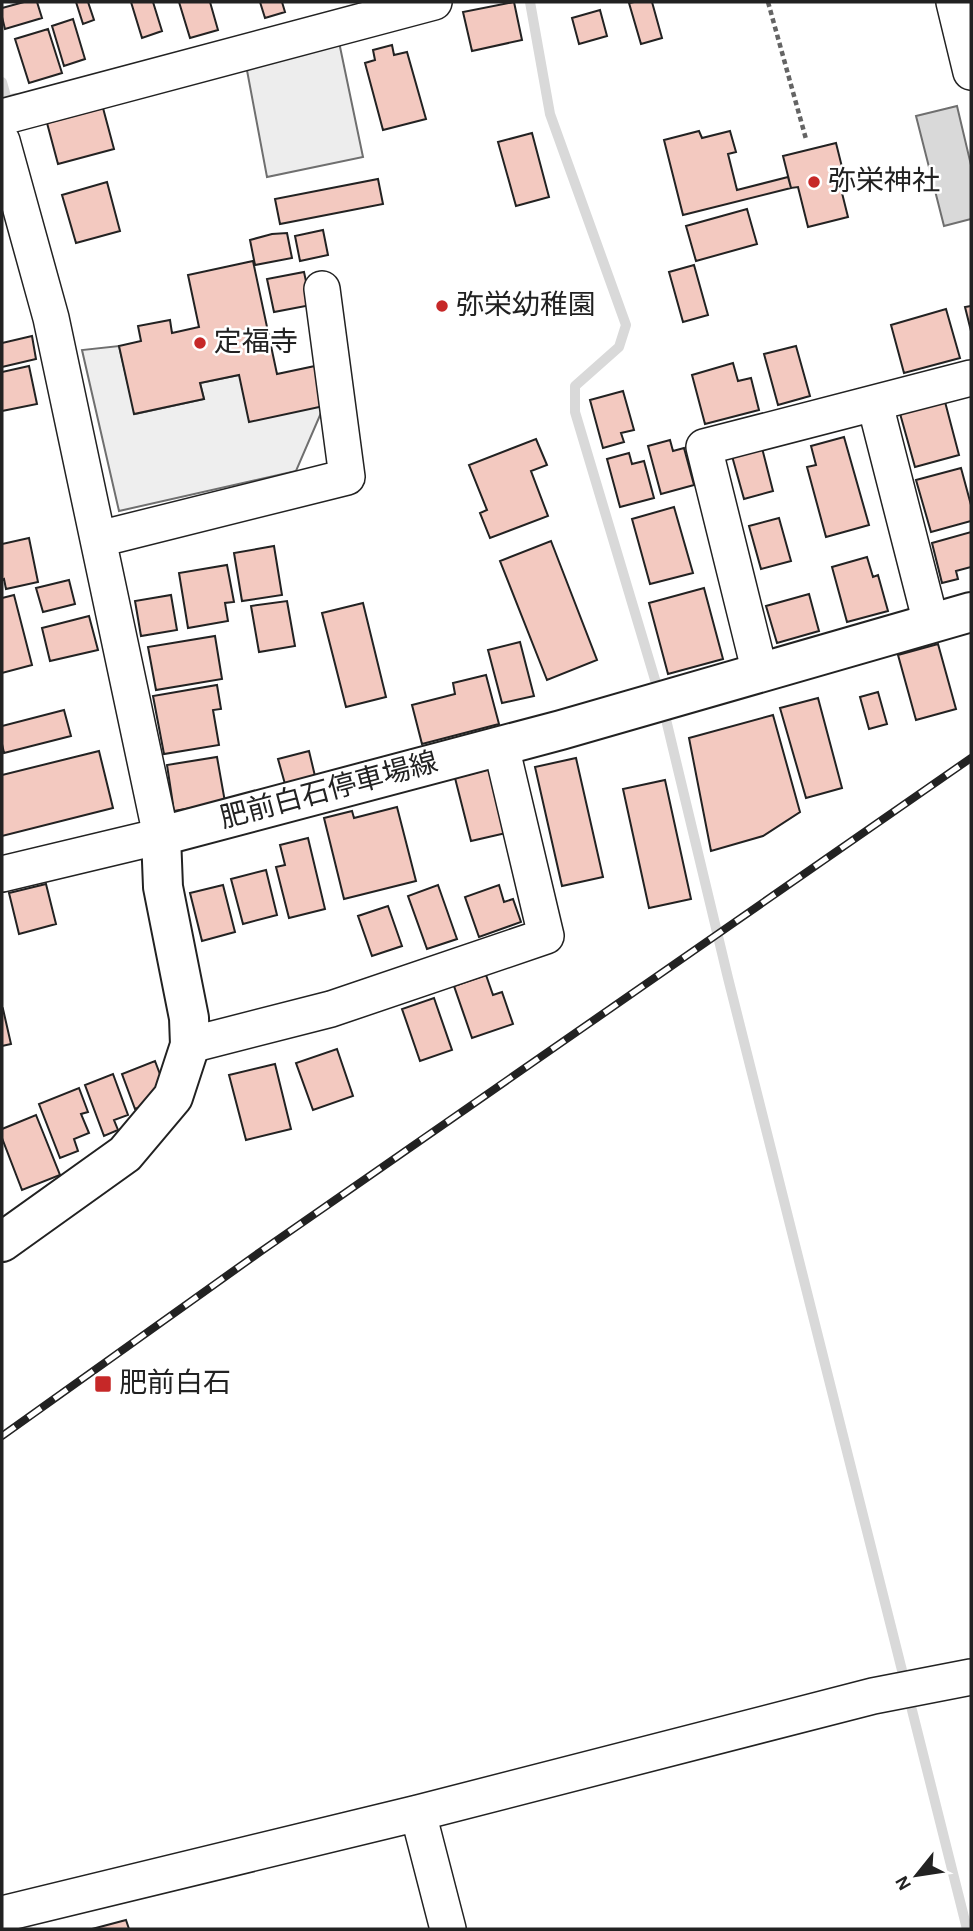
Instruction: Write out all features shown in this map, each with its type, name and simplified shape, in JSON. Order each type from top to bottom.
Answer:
[{"type":"main road","name":"肥前白石停車場線","points":[[161,836],[501,746],[971,612]]},
{"type":"main road","points":[[2,1242],[125,1154],[173,1097],[190,1045],[189,1018],[163,887],[161,836]]},
{"type":"street","points":[[2,117],[434,2]]},
{"type":"street","points":[[954,2],[971,72]]},
{"type":"street","points":[[2,141],[51,318],[161,836],[2,874]]},
{"type":"street","points":[[99,539],[347,477],[321,289]]},
{"type":"street","points":[[760,673],[704,447],[971,378]]},
{"type":"street","points":[[876,404],[931,623]]},
{"type":"street","points":[[190,1045],[331,1009],[546,936],[501,746]]},
{"type":"street","points":[[2,1914],[418,1813],[859,1699],[971,1676]]},
{"type":"street","points":[[418,1813],[448,1929]]},
{"type":"path","points":[[768,2],[806,138]]},
{"type":"shaded area","points":[[339,42],[363,157],[267,177],[246,65]]},
{"type":"shaded area","points":[[957,106],[971,165],[971,219],[944,226],[916,116]]},
{"type":"shaded area","points":[[119,346],[135,414],[204,399],[200,383],[239,375],[324,406],[296,471],[119,511],[82,350]]},
{"type":"building","points":[[24,2],[37,2],[42,18],[5,29],[2,8]]},
{"type":"building","points":[[76,2],[88,2],[94,20],[83,24]]},
{"type":"building","points":[[131,2],[153,2],[162,31],[142,38]]},
{"type":"building","points":[[179,2],[210,2],[218,30],[190,38]]},
{"type":"building","points":[[260,2],[282,2],[285,12],[265,18]]},
{"type":"building","points":[[514,2],[522,40],[472,51],[463,12]]},
{"type":"building","points":[[652,2],[662,38],[641,44],[629,3]]},
{"type":"building","points":[[600,10],[607,36],[579,44],[572,18]]},
{"type":"building","points":[[73,19],[85,59],[64,66],[52,26]]},
{"type":"building","points":[[48,29],[62,73],[29,83],[15,39]]},
{"type":"building","points":[[392,45],[394,55],[407,52],[426,119],[383,130],[365,63],[375,60],[373,50]]},
{"type":"building","points":[[103,108],[114,149],[58,164],[47,123]]},
{"type":"building","points":[[699,131],[702,138],[730,131],[736,152],[728,154],[737,190],[788,177],[791,188],[683,215],[664,140]]},
{"type":"building","points":[[532,133],[549,197],[516,206],[498,142]]},
{"type":"building","name":"弥栄神社","points":[[836,143],[844,175],[838,177],[848,217],[808,227],[798,187],[791,188],[783,156]]},
{"type":"building","points":[[378,179],[383,204],[280,224],[275,199]]},
{"type":"building","points":[[107,182],[120,231],[76,243],[62,195]]},
{"type":"building","points":[[747,209],[757,244],[696,261],[686,226]]},
{"type":"building","points":[[323,230],[328,255],[300,261],[295,236]]},
{"type":"building","points":[[287,233],[292,258],[255,265],[250,240]]},
{"type":"building","name":"定福寺","points":[[253,261],[277,374],[315,366],[324,406],[249,422],[239,375],[200,383],[204,399],[134,414],[119,346],[141,341],[138,326],[170,320],[172,333],[199,327],[188,275]]},
{"type":"building","points":[[694,265],[708,315],[683,322],[669,272]]},
{"type":"building","points":[[304,272],[311,305],[274,312],[267,279]]},
{"type":"building","points":[[971,306],[971,331],[965,307]]},
{"type":"building","points":[[946,309],[960,358],[904,373],[891,325]]},
{"type":"building","points":[[32,336],[36,359],[2,367],[2,343]]},
{"type":"building","points":[[796,346],[810,396],[778,405],[764,354]]},
{"type":"building","points":[[733,363],[738,381],[751,378],[759,410],[705,424],[692,375]]},
{"type":"building","points":[[29,366],[37,404],[2,411],[2,372]]},
{"type":"building","points":[[623,391],[634,430],[621,433],[624,442],[603,448],[590,400]]},
{"type":"building","points":[[944,398],[959,455],[915,467],[899,410]]},
{"type":"building","points":[[844,437],[869,525],[826,537],[807,467],[816,465],[811,446]]},
{"type":"building","points":[[536,439],[547,465],[531,471],[548,516],[490,538],[480,513],[487,510],[469,465]]},
{"type":"building","points":[[670,440],[673,451],[684,448],[694,485],[661,494],[648,446]]},
{"type":"building","points":[[762,448],[773,491],[744,499],[732,456]]},
{"type":"building","points":[[629,453],[632,464],[644,461],[654,498],[620,507],[607,459]]},
{"type":"building","points":[[961,468],[971,505],[971,521],[931,532],[916,480]]},
{"type":"building","points":[[674,507],[693,573],[650,584],[632,519]]},
{"type":"building","points":[[779,518],[791,561],[761,569],[749,526]]},
{"type":"building","points":[[971,532],[971,567],[956,571],[958,579],[942,583],[932,543]]},
{"type":"building","points":[[29,538],[38,582],[6,589],[4,579],[2,580],[2,544]]},
{"type":"building","points":[[551,541],[597,660],[547,680],[500,561]]},
{"type":"building","points":[[274,546],[282,595],[242,601],[234,553]]},
{"type":"building","points":[[867,557],[873,577],[878,575],[888,611],[847,622],[832,567]]},
{"type":"building","points":[[227,565],[234,602],[225,603],[228,621],[188,628],[179,573]]},
{"type":"building","points":[[69,580],[75,604],[43,612],[36,588]]},
{"type":"building","points":[[704,588],[723,659],[668,674],[649,603]]},
{"type":"building","points":[[809,594],[819,631],[777,643],[766,606]]},
{"type":"building","points":[[14,595],[32,665],[2,673],[2,598]]},
{"type":"building","points":[[171,595],[177,630],[141,636],[135,601]]},
{"type":"building","points":[[287,601],[295,646],[259,652],[251,606]]},
{"type":"building","points":[[363,603],[386,697],[346,707],[322,613]]},
{"type":"building","points":[[89,616],[98,650],[50,661],[42,628]]},
{"type":"building","points":[[215,636],[222,679],[156,690],[148,647]]},
{"type":"building","points":[[520,642],[534,696],[502,703],[488,650]]},
{"type":"building","points":[[938,644],[956,709],[916,720],[898,655]]},
{"type":"building","points":[[486,675],[499,724],[422,744],[412,705],[455,694],[453,683]]},
{"type":"building","points":[[217,685],[221,709],[213,710],[219,745],[164,754],[153,696]]},
{"type":"building","points":[[878,692],[887,724],[869,729],[860,697]]},
{"type":"building","points":[[818,698],[842,788],[806,798],[780,708]]},
{"type":"building","points":[[64,710],[71,736],[4,753],[2,726]]},
{"type":"building","points":[[773,715],[800,812],[763,836],[711,851],[689,738]]},
{"type":"building","points":[[99,751],[113,808],[2,836],[2,775]]},
{"type":"building","points":[[309,751],[315,776],[285,784],[278,759]]},
{"type":"building","points":[[217,757],[225,802],[174,811],[167,765]]},
{"type":"building","points":[[576,758],[603,877],[562,886],[535,767]]},
{"type":"building","points":[[490,769],[506,833],[471,841],[455,778]]},
{"type":"building","points":[[665,780],[691,899],[649,908],[623,789]]},
{"type":"building","points":[[397,807],[416,881],[344,899],[324,818],[352,811],[354,818]]},
{"type":"building","points":[[308,838],[325,909],[289,918],[276,867],[285,865],[280,845]]},
{"type":"building","points":[[266,870],[277,915],[243,924],[231,879]]},
{"type":"building","points":[[46,884],[56,924],[19,934],[9,893]]},
{"type":"building","points":[[223,885],[235,932],[202,941],[190,893]]},
{"type":"building","points":[[438,885],[457,939],[427,949],[408,896]]},
{"type":"building","points":[[499,885],[504,902],[513,899],[521,922],[479,937],[465,897]]},
{"type":"building","points":[[388,906],[402,946],[372,956],[358,916]]},
{"type":"building","points":[[486,975],[493,995],[502,992],[513,1024],[472,1038],[454,986]]},
{"type":"building","points":[[434,998],[452,1050],[420,1061],[402,1009]]},
{"type":"building","points":[[2,1010],[11,1044],[2,1046]]},
{"type":"building","points":[[337,1049],[353,1096],[313,1110],[296,1063]]},
{"type":"building","points":[[155,1061],[161,1077],[151,1103],[135,1109],[122,1074]]},
{"type":"building","points":[[275,1064],[291,1129],[246,1140],[229,1075]]},
{"type":"building","points":[[113,1074],[128,1115],[114,1120],[118,1130],[104,1136],[85,1085]]},
{"type":"building","points":[[79,1088],[88,1112],[81,1114],[89,1133],[74,1139],[78,1151],[60,1158],[39,1104]]},
{"type":"building","points":[[36,1115],[60,1175],[22,1190],[2,1138],[2,1129]]},
{"type":"building","points":[[126,1920],[129,1929],[92,1929]]},
{"type":"waterway","points":[[530,2],[550,114],[626,325],[619,347],[575,386],[575,412],[659,693]]},
{"type":"waterway","points":[[2,82],[7,100],[16,98]]},
{"type":"waterway","points":[[663,707],[728,978],[967,1929]]},
{"type":"railway","points":[[2,1436],[260,1252],[971,758]]},
{"type":"place","name":"弥栄神社","points":[[814,182]]},
{"type":"place","name":"弥栄幼稚園","points":[[442,306]]},
{"type":"place","name":"定福寺","points":[[200,343]]},
{"type":"place","name":"肥前白石","points":[[103,1384]]}]
